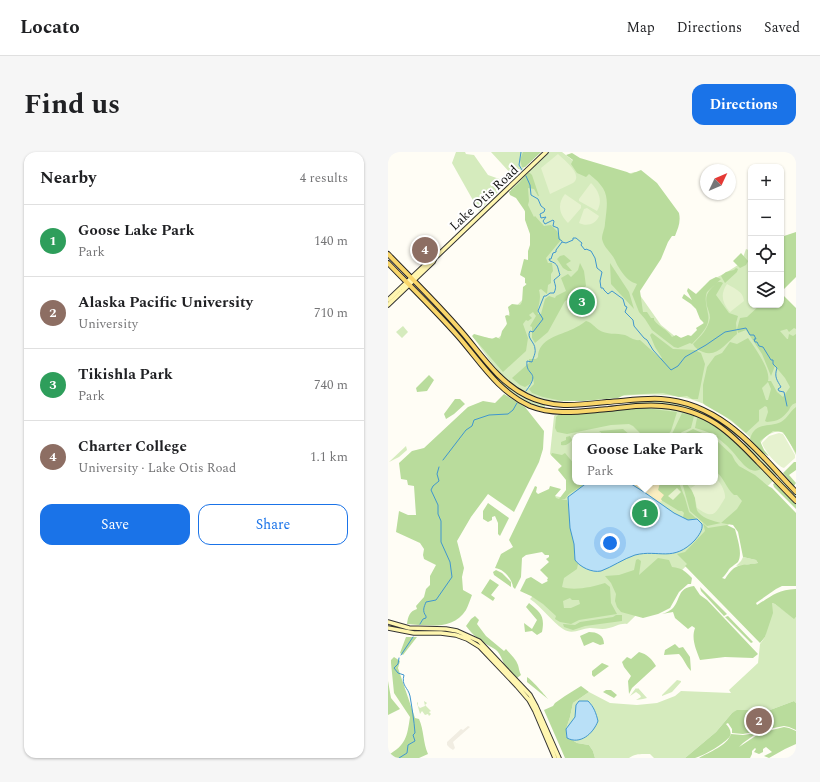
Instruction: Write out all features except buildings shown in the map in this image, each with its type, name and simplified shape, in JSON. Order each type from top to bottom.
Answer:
[{"type":"main road","name":"Lake Otis Road","points":[[388,300],[432,262],[546,152]]},
{"type":"main road","points":[[388,254],[461,331],[499,376],[520,392],[544,402],[561,406],[660,399],[690,404],[712,413],[736,430],[796,492]]},
{"type":"main road","points":[[388,263],[457,335],[494,379],[509,394],[524,403],[539,409],[562,412],[655,405],[675,407],[695,413],[714,422],[731,434],[796,501]]},
{"type":"main road","name":"Lake Otis Road","points":[[388,304],[407,283]]},
{"type":"main road","points":[[388,622],[410,628],[446,629],[457,631],[479,641],[530,694],[559,758]]},
{"type":"main road","points":[[388,628],[414,633],[441,632],[456,635],[467,639],[480,647],[518,686],[529,700],[555,758]]},
{"type":"green space","points":[[456,152],[465,152],[466,154],[474,155],[488,175],[508,182],[479,211],[452,163]]},
{"type":"green space","points":[[491,152],[541,152],[514,177]]},
{"type":"green space","points":[[523,152],[541,152],[525,167],[522,167],[520,160]]},
{"type":"green space","points":[[546,152],[562,152],[576,163],[627,174],[635,172],[643,173],[637,291],[661,325],[677,338],[693,337],[704,325],[697,295],[710,281],[741,263],[746,249],[748,250],[748,308],[784,308],[784,306],[796,310],[796,455],[785,435],[779,431],[769,434],[759,446],[740,428],[720,413],[704,404],[691,400],[665,395],[652,395],[554,401],[531,395],[516,387],[504,377],[473,337],[497,339],[505,332],[509,314],[524,298],[531,248],[531,236],[522,200],[510,189]]},
{"type":"green space","points":[[572,153],[580,158],[631,174],[641,170],[657,183],[679,213],[678,228],[675,236],[672,236],[668,242],[661,259],[640,291],[643,312],[647,312],[651,318],[654,318],[656,323],[672,337],[676,335],[681,338],[688,335],[691,336],[697,330],[696,328],[704,323],[700,319],[696,309],[682,298],[684,294],[692,300],[687,291],[688,288],[696,294],[710,280],[716,277],[721,279],[707,292],[706,300],[708,323],[704,331],[692,344],[690,343],[678,348],[674,347],[652,330],[639,312],[632,294],[637,284],[630,281],[619,268],[604,245],[602,239],[607,207],[604,190],[601,185],[589,174],[586,177],[577,173],[571,164],[573,160],[566,155]]},
{"type":"green space","points":[[558,154],[575,172],[576,180],[573,183],[550,194],[541,168]]},
{"type":"green space","points":[[528,173],[532,175],[539,196],[534,189],[528,188],[528,205],[534,217],[535,216],[544,226],[551,225],[557,231],[561,240],[546,258],[548,263],[552,263],[553,271],[551,274],[551,283],[548,285],[547,294],[541,289],[539,290],[540,297],[538,314],[541,314],[545,299],[549,296],[555,298],[566,291],[561,278],[568,274],[571,277],[578,270],[580,263],[584,271],[586,286],[578,294],[565,301],[548,332],[535,343],[532,338],[532,327],[530,326],[536,316],[533,312],[529,315],[532,318],[528,321],[526,320],[523,324],[528,338],[526,351],[503,372],[472,336],[474,334],[492,339],[496,337],[500,339],[502,331],[507,324],[505,316],[510,316],[508,307],[512,304],[520,305],[522,302],[523,287],[527,284],[525,283],[525,278],[520,275],[524,259],[528,260],[530,234],[525,220],[525,211],[516,198],[510,195],[509,192]]},
{"type":"green space","points":[[591,183],[596,189],[600,200],[597,211],[579,201]]},
{"type":"green space","points":[[565,194],[581,205],[581,208],[568,223],[560,209],[562,198]]},
{"type":"green space","points":[[587,208],[599,216],[593,223],[585,225],[579,223],[584,209]]},
{"type":"green space","points":[[796,232],[796,277],[784,289],[784,272],[784,236]]},
{"type":"green space","points":[[741,253],[748,261],[746,265],[740,268],[733,261]]},
{"type":"green space","points":[[564,255],[571,261],[566,264],[572,271],[568,271],[563,268],[557,259]]},
{"type":"green space","points":[[610,263],[629,292],[634,309],[611,284]]},
{"type":"green space","points":[[736,268],[738,269],[737,272],[725,283],[721,276]]},
{"type":"green space","points":[[718,282],[723,283],[716,295],[729,313],[738,316],[736,323],[737,334],[722,348],[713,353],[708,353],[698,350],[693,344],[708,326],[710,315],[706,298],[710,290]]},
{"type":"green space","points":[[727,284],[736,289],[742,295],[744,301],[730,312],[725,305],[723,298],[723,291]]},
{"type":"green space","points":[[784,296],[796,308],[796,329],[794,328],[789,332],[787,329],[780,331],[787,339],[789,334],[793,336],[796,334],[796,403],[792,405],[784,416],[777,420],[767,422],[765,421],[768,412],[767,407],[765,406],[759,410],[759,421],[746,433],[731,420],[703,403],[703,385],[707,367],[715,356],[722,353],[730,342],[737,344],[748,338],[765,365],[768,381],[771,381],[777,392],[783,397],[790,387],[775,366],[771,376],[762,354],[746,330],[738,333],[737,329],[740,318],[747,317],[757,308],[784,308]],"holes":[[[768,382],[771,389],[768,400],[766,400],[762,388]]]},
{"type":"green space","points":[[586,321],[602,332],[625,335],[640,340],[660,358],[662,358],[650,335],[652,333],[673,349],[695,350],[701,353],[705,364],[698,399],[692,399],[687,396],[679,397],[663,393],[624,395],[618,398],[583,401],[562,401],[532,393],[529,389],[534,384],[533,378],[530,384],[525,387],[520,385],[512,378],[529,363],[529,359],[536,359],[538,357],[542,346],[551,338],[575,328]]},
{"type":"green space","points":[[403,326],[408,332],[402,338],[396,332]]},
{"type":"green space","points":[[464,340],[499,379],[512,390],[523,397],[545,405],[545,408],[530,404],[512,395],[490,373]]},
{"type":"green space","points":[[429,375],[434,380],[427,391],[417,392],[416,388]]},
{"type":"green space","points":[[504,394],[525,407],[544,431],[543,449],[539,462],[514,512],[488,494],[471,517],[457,541],[464,568],[462,577],[463,590],[472,595],[466,610],[461,617],[447,624],[431,626],[407,624],[410,614],[417,609],[416,606],[424,597],[426,589],[430,585],[430,576],[436,565],[424,559],[424,549],[420,543],[396,532],[399,511],[408,515],[416,515],[414,486],[408,485],[407,480],[401,479],[399,463],[412,451],[424,448],[468,407],[483,401],[495,403]]},
{"type":"green space","points":[[455,399],[460,399],[465,404],[446,419],[444,414]]},
{"type":"green space","points":[[643,400],[665,401],[695,408],[723,423],[739,438],[712,420],[679,407],[629,403]]},
{"type":"green space","points":[[636,407],[677,412],[669,433],[640,433],[629,424],[611,425],[567,434],[557,432],[555,428],[556,417],[559,414],[571,415],[629,408],[631,410]]},
{"type":"green space","points":[[644,407],[664,407],[691,413],[721,428],[774,480],[627,624],[606,629],[590,628],[570,632],[559,626],[530,599],[554,575],[547,548],[555,496],[565,498],[572,485],[718,485],[718,433],[572,433],[572,483],[558,469],[562,466],[550,454],[554,416],[571,415],[581,412]]},
{"type":"green space","points":[[796,407],[796,453],[783,432],[773,431],[760,441],[764,450],[769,456],[761,452],[750,439],[752,433],[759,427],[781,422]]},
{"type":"green space","points":[[682,413],[694,416],[691,428],[681,433],[672,433]]},
{"type":"green space","points":[[697,418],[714,424],[741,446],[762,468],[753,471],[749,469],[728,446],[718,438],[718,433],[710,433],[695,428]]},
{"type":"green space","points":[[623,429],[628,433],[601,433],[599,431]]},
{"type":"green space","points":[[693,429],[702,433],[686,433]]},
{"type":"green space","points":[[779,433],[783,434],[795,455],[795,458],[784,468],[771,457],[765,450],[762,443],[769,436]]},
{"type":"green space","points":[[570,436],[572,440],[570,443],[561,445],[561,442],[566,440],[566,437]]},
{"type":"green space","points":[[718,442],[732,455],[739,466],[755,475],[772,488],[796,513],[796,586],[782,586],[756,603],[757,605],[779,592],[796,589],[796,617],[794,619],[772,603],[773,613],[765,637],[760,643],[685,566],[687,564],[677,554],[685,552],[705,531],[703,523],[708,528],[727,525],[735,529],[740,554],[738,562],[730,568],[722,578],[725,579],[736,567],[758,563],[756,560],[743,557],[738,532],[733,525],[721,523],[737,509],[742,501],[737,495],[734,495],[731,492],[718,473]]},
{"type":"green space","points":[[744,442],[777,475],[775,477],[745,447]]},
{"type":"green space","points":[[406,446],[407,450],[399,457],[389,462]]},
{"type":"green space","points":[[552,453],[562,455],[565,453],[572,461],[572,485],[583,485],[569,494],[565,499],[561,500],[567,500],[570,512],[570,528],[574,539],[574,554],[578,564],[577,569],[564,578],[562,587],[578,589],[605,583],[610,587],[611,603],[617,614],[579,620],[571,624],[560,622],[555,619],[556,616],[543,604],[520,591],[526,579],[531,577],[542,584],[548,581],[548,578],[540,570],[549,562],[546,559],[549,555],[545,555],[542,552],[526,555],[522,558],[521,577],[515,589],[507,575],[501,570],[495,568],[501,554],[513,547],[509,540],[535,486],[537,487],[536,492],[538,494],[549,489],[550,486],[561,489],[555,496],[559,499],[566,490],[566,480],[558,470],[562,466],[551,455]],"holes":[[[570,598],[572,600],[579,600],[580,604],[571,608],[564,608],[563,601]]]},
{"type":"green space","points":[[794,462],[796,462],[796,470],[789,475],[796,483],[794,486],[783,473]]},
{"type":"green space","points":[[778,477],[796,495],[796,499],[776,479]]},
{"type":"green space","points":[[718,481],[725,493],[725,498],[714,514],[707,514],[697,508],[691,488],[696,485],[718,485]]},
{"type":"green space","points":[[775,483],[796,504],[796,509],[774,487],[773,484]]},
{"type":"green space","points":[[659,485],[680,485],[689,512],[697,519],[688,520],[683,517],[684,513],[682,511],[679,511],[661,500],[658,489]]},
{"type":"green space","points":[[683,485],[688,485],[691,489],[695,497],[696,507],[699,513],[712,521],[721,523],[707,526],[690,511]]},
{"type":"green space","points":[[677,488],[681,492],[673,500],[668,496]]},
{"type":"green space","points":[[488,503],[509,518],[500,536],[498,534],[498,523],[495,516],[488,522],[483,519],[483,511]]},
{"type":"green space","points":[[743,557],[756,560],[758,563],[736,566]]},
{"type":"green space","points":[[658,558],[669,560],[672,567],[681,569],[685,572],[692,578],[691,584],[688,584],[679,592],[670,608],[658,614],[643,618],[621,612],[615,601],[616,594],[611,583],[605,576],[619,575],[634,570],[636,560],[638,559],[641,561],[639,575]]},
{"type":"green space","points":[[496,570],[502,573],[511,582],[511,587],[494,575],[493,572]]},
{"type":"green space","points":[[490,579],[499,585],[491,595],[495,598],[493,601],[481,593]]},
{"type":"green space","points":[[694,586],[700,595],[707,600],[758,654],[753,658],[725,657],[700,660],[694,640],[695,628],[692,626],[688,629],[675,618],[673,612],[662,614],[676,605],[682,591]]},
{"type":"green space","points":[[700,587],[727,614],[724,616],[701,591]]},
{"type":"green space","points":[[529,603],[539,612],[543,622],[542,632],[537,635],[532,631],[525,632],[524,623],[532,629],[537,620],[526,607]]},
{"type":"green space","points":[[772,603],[794,618],[796,617],[796,703],[794,701],[770,710],[741,710],[732,713],[716,732],[685,758],[654,758],[650,754],[645,754],[631,756],[629,758],[595,758],[589,745],[577,743],[566,736],[566,729],[573,703],[589,692],[610,703],[637,705],[657,703],[675,696],[681,691],[731,693],[729,690],[758,663],[760,644],[765,637]]},
{"type":"green space","points":[[616,615],[622,615],[622,621],[585,626],[573,630],[564,627],[563,624],[575,625],[580,622],[613,617]]},
{"type":"green space","points":[[475,616],[479,620],[477,624],[486,636],[504,651],[506,649],[516,661],[521,675],[517,678],[505,666],[497,651],[478,639],[466,626]]},
{"type":"green space","points":[[728,616],[753,642],[751,643],[725,617]]},
{"type":"green space","points":[[589,632],[600,635],[603,638],[604,644],[600,645],[593,642],[584,646],[580,636]]},
{"type":"green space","points":[[406,637],[417,637],[403,655],[400,653]]},
{"type":"green space","points":[[675,644],[679,648],[683,647],[690,657],[691,671],[679,654],[664,655],[665,650]]},
{"type":"green space","points":[[639,652],[649,657],[656,666],[632,688],[629,694],[628,681],[631,676],[622,662],[627,657],[631,659]]},
{"type":"green space","points":[[394,657],[400,661],[398,668],[415,718],[419,719],[422,728],[428,754],[419,758],[388,758],[388,755],[399,748],[405,740],[410,717],[394,693],[391,660]]},
{"type":"green space","points":[[602,663],[609,666],[594,677],[592,675],[592,671]]},
{"type":"green space","points":[[527,677],[535,684],[548,699],[527,682]]},
{"type":"green space","points":[[677,680],[681,682],[672,692],[662,696],[662,695]]},
{"type":"green space","points":[[388,681],[391,698],[400,709],[388,715]]},
{"type":"green space","points":[[581,686],[589,692],[573,703],[566,729],[566,736],[577,743],[589,745],[595,758],[565,758],[544,710],[553,706],[555,703]]},
{"type":"green space","points":[[636,688],[638,688],[647,698],[636,700],[641,697],[636,692],[630,696]]},
{"type":"green space","points":[[606,690],[611,690],[617,695],[614,698],[603,692]]},
{"type":"green space","points":[[424,701],[427,703],[425,705],[431,711],[429,712],[431,714],[429,716],[428,714],[425,715],[422,711],[420,714],[417,703],[418,702],[418,706],[420,708],[425,706]]},
{"type":"green space","points":[[794,701],[796,703],[796,730],[784,726],[743,734],[732,733],[732,729],[728,723],[726,724],[731,734],[728,739],[699,757],[685,758],[716,732],[732,713],[737,710],[770,710]]},
{"type":"green space","points":[[784,727],[796,731],[796,744],[769,758],[764,756],[772,752],[766,747],[763,749],[763,752],[759,754],[754,752],[756,749],[755,748],[752,751],[750,758],[699,758],[726,742],[731,734],[743,735],[757,733],[739,747],[760,733]]},
{"type":"sand","points":[[634,485],[659,485],[658,490],[664,495],[661,499],[662,501],[659,502]]},
{"type":"shaded area","points":[[468,726],[470,727],[453,742],[455,748],[453,750],[450,748],[447,745],[447,742],[461,729],[463,730]]},
{"type":"water","points":[[584,485],[633,485],[674,513],[688,520],[697,519],[702,526],[695,540],[680,551],[666,554],[651,553],[635,555],[601,571],[594,571],[586,569],[575,560],[574,544],[570,528],[568,497]]},
{"type":"water","points":[[579,701],[588,701],[594,710],[598,721],[593,730],[586,737],[572,740],[567,738],[566,729],[575,717],[576,705]]},
{"type":"waterway","points":[[521,152],[519,165],[522,170]]},
{"type":"waterway","points":[[526,176],[530,185],[531,195],[538,199],[541,206],[545,209],[544,212],[540,214],[541,218],[546,217],[543,221],[545,224],[553,220],[554,221],[553,226],[558,228],[559,239],[562,241]]},
{"type":"waterway","points":[[562,242],[566,243],[573,240],[573,238],[576,238],[582,243],[581,245],[585,250],[591,251],[595,258],[597,268],[602,272],[600,281],[601,288],[603,288],[608,294],[612,291],[623,299],[625,306],[627,307],[625,312],[633,320],[634,326],[671,370],[678,366],[685,357],[725,332],[746,328],[750,335],[754,335],[756,339],[754,339],[755,342],[757,342],[759,346],[763,347],[771,360],[773,360],[773,364],[777,368],[776,378],[781,387],[778,389],[779,391],[784,392],[787,406]]},
{"type":"waterway","points":[[526,391],[533,380],[533,376],[527,366],[527,361],[532,362],[535,354],[535,347],[529,333],[530,331],[533,332],[543,319],[538,311],[544,296],[554,293],[555,291],[556,286],[554,280],[560,275],[556,265],[549,259],[551,259],[553,253],[556,252],[562,242]]},
{"type":"waterway","points":[[443,460],[466,430],[472,426],[474,420],[489,415],[508,414],[513,410],[517,403]]},
{"type":"waterway","points":[[420,624],[423,619],[426,618],[424,611],[426,602],[436,600],[452,577],[450,562],[441,542],[441,521],[438,514],[438,505],[431,490],[439,481],[437,474],[439,467]]},
{"type":"waterway","points":[[401,655],[413,637]]},
{"type":"waterway","points":[[399,658],[398,664],[394,668],[398,673],[404,675],[403,682],[410,696],[414,719],[415,733],[413,735],[415,741],[408,745],[407,753],[399,758]]},
{"type":"place","name":"Charter College","points":[[425,250]]},
{"type":"place","name":"Tikishla Park","points":[[582,302]]},
{"type":"place","name":"Goose Lake Park","points":[[645,513]]},
{"type":"place","name":"Alaska Pacific University","points":[[759,721]]}]
